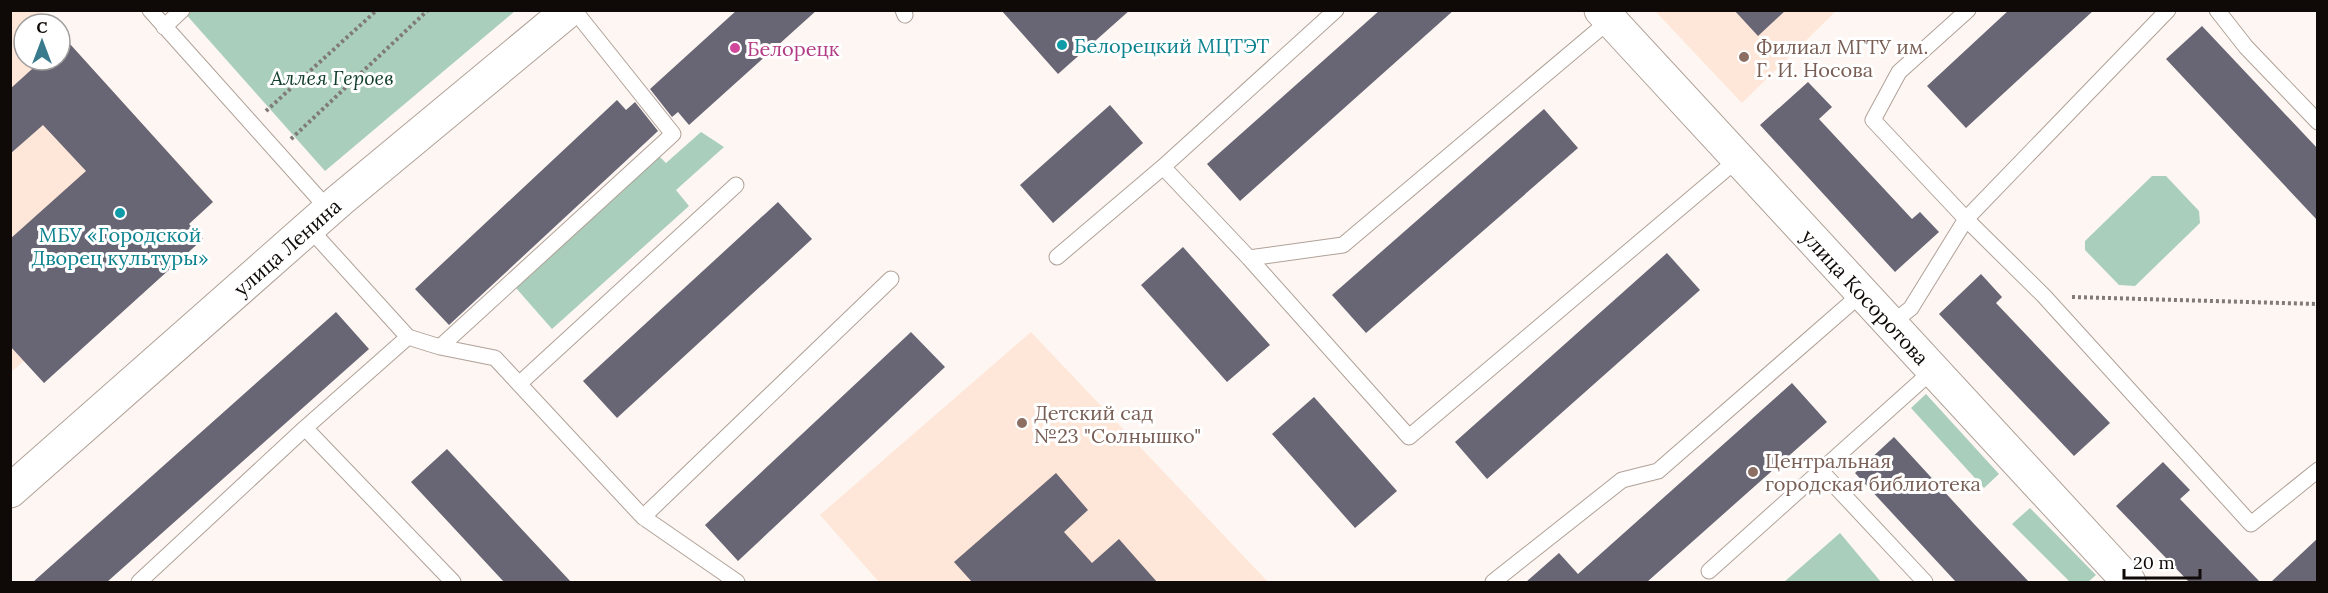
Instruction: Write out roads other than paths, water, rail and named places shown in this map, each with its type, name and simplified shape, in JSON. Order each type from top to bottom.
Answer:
[{"type":"street","name":"улица Ленина","points":[[10,492],[319,219],[569,10]]},
{"type":"street","name":"улица Косоротова","points":[[1605,15],[2129,582]]},
{"type":"lane","points":[[150,10],[278,152],[319,219],[408,337],[440,347],[495,358],[643,517],[737,582]]},
{"type":"lane","points":[[164,27],[182,10]]},
{"type":"lane","points":[[440,347],[673,134],[574,10]]},
{"type":"lane","points":[[1057,257],[1163,167],[1336,10]]},
{"type":"lane","points":[[1968,10],[1899,72],[1873,120],[1966,219],[2044,296],[2251,524],[2318,470]]},
{"type":"lane","points":[[1890,325],[1911,308],[1966,219],[2168,10]]},
{"type":"lane","points":[[2217,10],[2246,47],[2318,122]]},
{"type":"lane","points":[[1250,258],[1343,245],[1605,15]]},
{"type":"lane","points":[[1163,167],[1250,258],[1410,437],[1738,159]]},
{"type":"lane","points":[[519,384],[736,184]]},
{"type":"lane","points":[[643,517],[891,279]]},
{"type":"lane","points":[[1492,582],[1622,480],[1658,471],[1861,294]]},
{"type":"lane","points":[[139,582],[305,428],[408,337]]},
{"type":"lane","points":[[1709,571],[1932,371]]},
{"type":"lane","points":[[305,428],[453,582]]},
{"type":"lane","points":[[1822,472],[1925,582]]},
{"type":"place","name":"Белорецкий МЦТЭТ","points":[[1062,45]]},
{"type":"place","name":"Белорецк","points":[[735,48]]},
{"type":"place","name":"Филиал МГТУ им. Г. И. Носова","points":[[1744,57]]},
{"type":"place","name":"МБУ «Городской Дворец культуры»","points":[[120,213]]},
{"type":"place","name":"Детский сад №23 \"Солнышко\"","points":[[1022,423]]},
{"type":"place","name":"Центральная городская библиотека","points":[[1753,472]]},
{"type":"park label","name":"Аллея Героев","points":[[332,77]]}]
